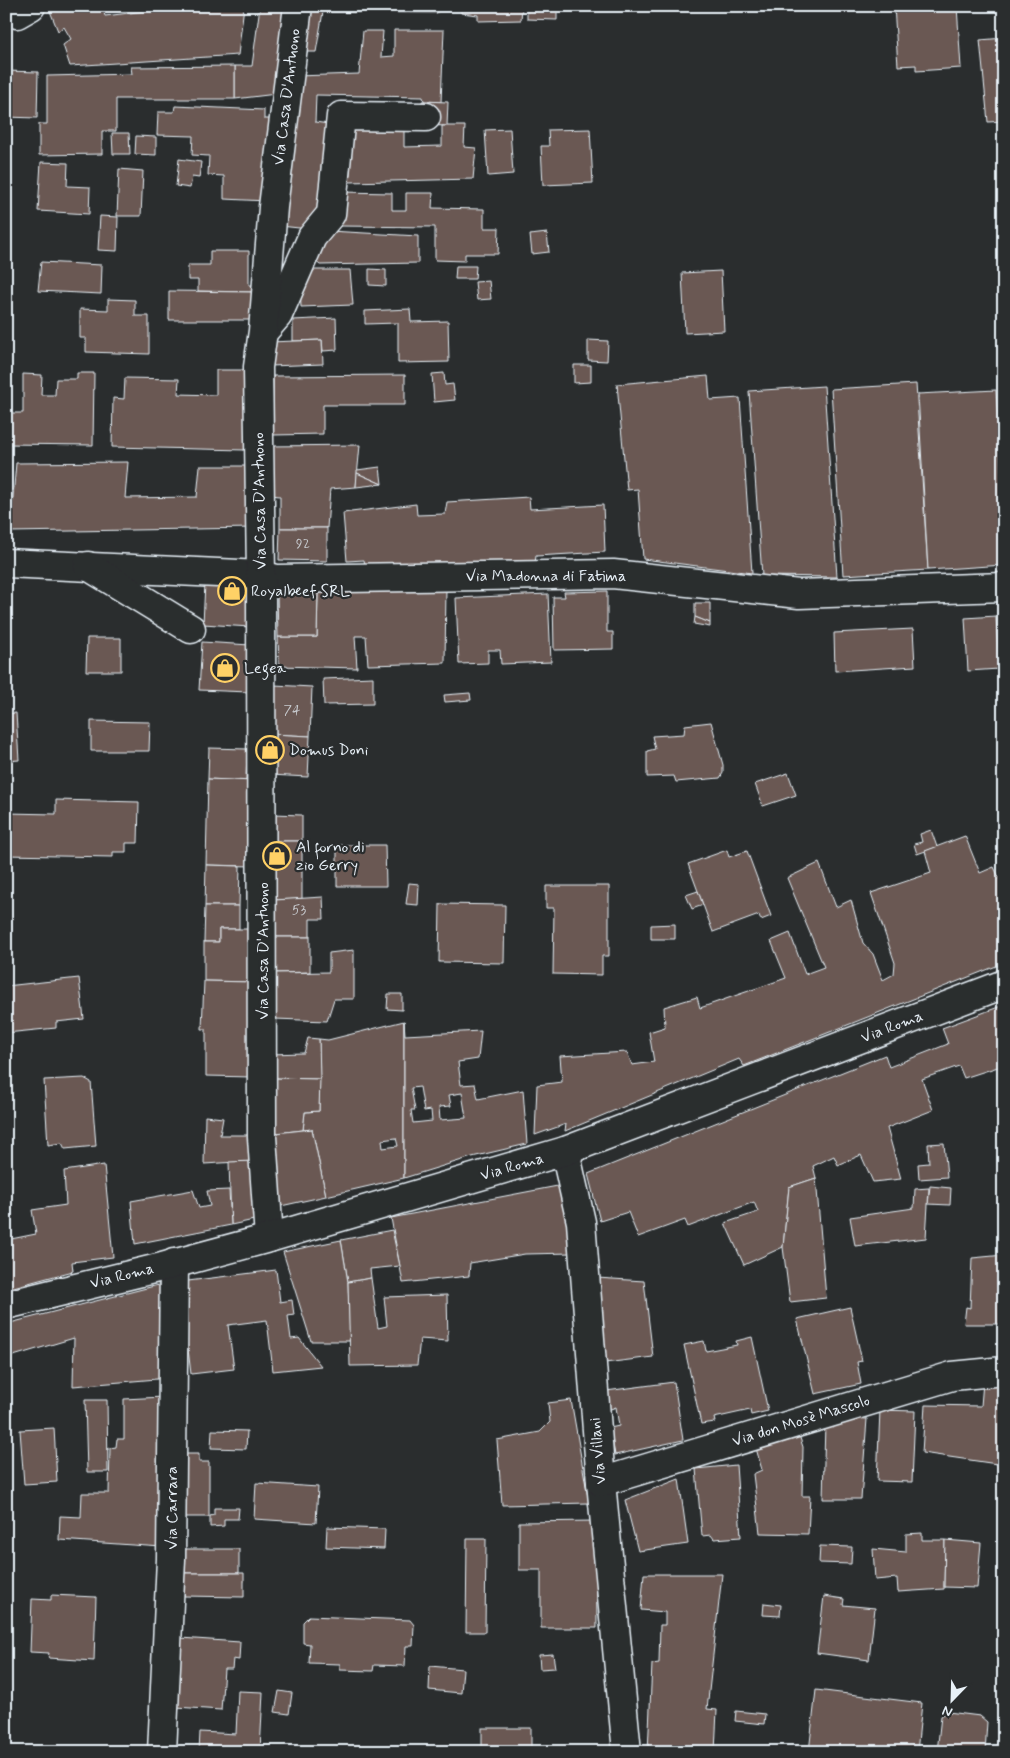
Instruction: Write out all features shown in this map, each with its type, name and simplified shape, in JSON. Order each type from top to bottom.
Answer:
[{"type":"street","name":"Via Casa D'Antuono","points":[[269,1238],[262,1138],[261,575],[258,367],[263,331],[273,207],[298,6]]},
{"type":"street","points":[[263,331],[278,315],[312,237],[331,214],[341,116],[426,118]]},
{"type":"street","name":"Via Madonna di Fatima","points":[[6,563],[261,575],[277,580],[613,574],[800,594],[1004,588]]},
{"type":"street","name":"Via Madonna di Fatima","points":[[87,566],[191,629]]},
{"type":"street","name":"Via Roma","points":[[6,1305],[269,1238],[565,1151],[1004,984]]},
{"type":"street","name":"Via Villani","points":[[565,1151],[581,1222],[601,1482],[628,1752]]},
{"type":"street","name":"Via Carrara","points":[[162,1752],[171,1559],[174,1263]]},
{"type":"street","name":"Via don Mosè Mascolo","points":[[601,1482],[952,1376],[1004,1371]]},
{"type":"building","points":[[48,6],[102,6],[105,16],[185,6],[244,6],[238,55],[70,66],[63,45],[71,39],[64,27],[58,31]]},
{"type":"building","points":[[260,6],[287,6],[276,94],[235,99],[235,66],[252,66]]},
{"type":"building","points":[[305,6],[522,6],[521,20],[478,21],[478,15],[461,13],[461,7],[437,7],[437,13],[323,12],[316,52],[300,52]]},
{"type":"building","points":[[527,6],[557,6],[557,20],[527,19]]},
{"type":"building","points":[[894,6],[957,6],[961,68],[916,71],[916,65],[898,66]]},
{"type":"building","points":[[394,30],[444,30],[441,102],[424,101],[423,97],[316,95],[315,122],[335,125],[322,220],[309,229],[280,226],[296,76],[359,74],[363,31],[383,31],[381,57],[394,56]]},
{"type":"building","points":[[1004,38],[1004,121],[988,122],[980,40]]},
{"type":"building","points":[[235,66],[235,99],[116,99],[116,131],[102,131],[102,154],[39,155],[39,124],[47,124],[47,76],[132,74],[131,67]]},
{"type":"building","points":[[6,71],[38,72],[37,118],[6,117]]},
{"type":"building","points":[[422,101],[448,102],[447,126],[422,125]]},
{"type":"building","points":[[175,106],[264,110],[264,119],[271,119],[267,201],[224,199],[224,176],[208,175],[209,156],[192,155],[193,136],[157,135],[158,112],[174,112]]},
{"type":"building","points":[[354,122],[404,131],[404,147],[442,146],[442,126],[465,126],[464,147],[476,148],[473,179],[349,182]]},
{"type":"building","points":[[510,129],[513,174],[488,176],[485,130]]},
{"type":"building","points":[[590,129],[593,183],[543,185],[541,146],[549,146],[548,130]]},
{"type":"building","points":[[112,133],[129,133],[130,154],[113,154]]},
{"type":"building","points":[[136,136],[156,137],[156,155],[135,154]]},
{"type":"building","points":[[179,159],[201,162],[199,178],[192,177],[190,188],[176,186]]},
{"type":"building","points":[[41,162],[68,163],[67,186],[90,187],[89,214],[38,211]]},
{"type":"building","points":[[119,169],[143,171],[141,216],[117,216]]},
{"type":"building","points":[[341,192],[392,193],[392,210],[406,210],[406,193],[433,193],[432,208],[484,209],[484,228],[499,228],[498,254],[465,254],[465,261],[435,260],[435,227],[340,226]]},
{"type":"building","points":[[100,216],[118,217],[117,251],[98,250]]},
{"type":"building","points":[[329,231],[418,236],[418,263],[320,265],[314,260]]},
{"type":"building","points":[[547,233],[549,252],[532,254],[530,235]]},
{"type":"building","points":[[210,251],[249,251],[249,285],[254,285],[254,292],[198,291],[198,280],[188,280],[188,265],[210,265]]},
{"type":"building","points":[[41,262],[102,265],[101,294],[38,291]]},
{"type":"building","points":[[456,266],[476,266],[475,279],[455,279]]},
{"type":"building","points":[[369,269],[386,270],[386,286],[369,285]]},
{"type":"building","points":[[307,270],[350,270],[353,305],[301,307],[300,286]]},
{"type":"building","points":[[721,271],[724,331],[685,333],[682,273]]},
{"type":"building","points":[[489,281],[491,299],[477,300],[475,282]]},
{"type":"building","points":[[169,291],[254,292],[255,320],[169,320]]},
{"type":"building","points":[[108,299],[135,300],[135,316],[149,316],[149,354],[86,352],[86,338],[80,338],[80,309],[108,310]]},
{"type":"building","points":[[410,309],[411,322],[448,321],[449,362],[398,363],[398,323],[365,324],[365,311]]},
{"type":"building","points":[[336,318],[337,350],[323,351],[322,340],[293,341],[293,320]]},
{"type":"building","points":[[322,340],[323,364],[270,366],[269,342]]},
{"type":"building","points":[[588,340],[608,341],[607,361],[588,360]]},
{"type":"building","points":[[574,365],[591,365],[591,382],[574,383]]},
{"type":"building","points":[[216,370],[246,370],[245,450],[112,447],[113,398],[124,399],[125,378],[179,379],[178,394],[216,395]]},
{"type":"building","points":[[77,373],[94,373],[93,445],[6,444],[6,413],[23,413],[23,374],[42,375],[41,395],[55,395],[56,379],[77,379]]},
{"type":"building","points":[[444,373],[445,385],[453,384],[455,400],[434,402],[432,374]]},
{"type":"building","points":[[405,375],[405,405],[323,405],[323,434],[273,435],[273,376]]},
{"type":"building","points":[[708,376],[710,400],[740,398],[752,573],[643,559],[638,489],[627,490],[617,384]]},
{"type":"building","points":[[916,384],[928,570],[843,575],[831,389]]},
{"type":"building","points":[[824,386],[837,577],[762,576],[749,391]]},
{"type":"building","points":[[996,390],[1004,513],[1004,565],[928,570],[918,394]]},
{"type":"building","points":[[360,445],[356,487],[330,489],[327,528],[280,528],[280,496],[270,495],[270,446]]},
{"type":"building","points":[[128,462],[125,498],[197,497],[200,466],[248,466],[254,528],[10,532],[16,463]]},
{"type":"building","points":[[380,467],[382,484],[357,473],[357,470]]},
{"type":"building","points":[[357,473],[382,484],[356,487]]},
{"type":"building","points":[[529,497],[530,509],[603,505],[605,552],[536,556],[535,563],[365,565],[364,560],[347,561],[343,513],[416,504],[417,515],[445,514],[447,502]]},
{"type":"building","points":[[280,528],[327,528],[327,561],[279,560]]},
{"type":"building","points":[[205,583],[250,585],[250,627],[203,624]]},
{"type":"building","points":[[446,587],[445,663],[368,665],[366,636],[355,636],[357,668],[279,666],[278,637],[317,637],[318,592]]},
{"type":"building","points":[[607,591],[607,632],[613,632],[613,649],[554,650],[553,597],[565,597],[564,592]]},
{"type":"building","points":[[318,592],[317,637],[278,637],[277,593]]},
{"type":"building","points":[[548,594],[551,662],[501,664],[500,650],[488,650],[488,663],[459,664],[456,598]]},
{"type":"building","points":[[695,603],[710,603],[710,623],[695,617]]},
{"type":"building","points":[[996,616],[999,669],[968,671],[965,618]]},
{"type":"building","points":[[695,617],[710,623],[710,627],[694,624]]},
{"type":"building","points":[[913,629],[915,666],[835,671],[834,633]]},
{"type":"building","points":[[87,638],[121,638],[121,671],[86,671]]},
{"type":"building","name":"Legea","points":[[202,642],[250,645],[249,692],[199,690]]},
{"type":"building","points":[[373,677],[373,704],[324,705],[323,679]]},
{"type":"building","points":[[274,685],[312,687],[310,736],[272,734]]},
{"type":"building","points":[[470,693],[471,700],[445,702],[444,695]]},
{"type":"building","points":[[16,713],[19,760],[6,761],[6,714]]},
{"type":"building","points":[[91,721],[150,722],[149,751],[91,751]]},
{"type":"building","points":[[711,722],[723,765],[723,773],[720,778],[676,782],[674,776],[647,777],[647,751],[655,749],[652,736],[684,734],[685,725]]},
{"type":"building","points":[[272,734],[310,736],[308,777],[270,775]]},
{"type":"building","points":[[209,748],[247,749],[246,781],[208,779]]},
{"type":"building","points":[[788,773],[796,795],[763,806],[755,784]]},
{"type":"building","points":[[208,779],[254,781],[253,866],[206,865]]},
{"type":"building","points":[[56,800],[139,802],[138,843],[126,843],[126,852],[113,852],[113,857],[6,855],[6,813],[56,814]]},
{"type":"building","points":[[273,814],[302,815],[302,841],[274,841]]},
{"type":"building","points":[[931,830],[937,847],[917,854],[914,844],[922,842],[920,834]]},
{"type":"building","points":[[965,836],[980,873],[994,867],[1004,888],[1004,963],[744,1066],[739,1059],[565,1131],[566,1124],[535,1135],[537,1085],[562,1082],[560,1056],[627,1052],[632,1065],[654,1062],[649,1032],[665,1027],[664,1007],[697,997],[700,1008],[786,978],[771,941],[790,933],[805,974],[824,967],[787,878],[819,863],[836,907],[851,900],[863,943],[873,954],[883,980],[894,974],[895,963],[871,893],[931,873],[925,851]]},
{"type":"building","points":[[274,841],[302,841],[302,899],[274,900]]},
{"type":"building","points":[[337,845],[385,845],[386,886],[337,886]]},
{"type":"building","points":[[727,850],[729,857],[747,851],[771,916],[761,920],[759,915],[713,932],[688,864]]},
{"type":"building","points":[[206,865],[240,866],[239,906],[205,906]]},
{"type":"building","points":[[409,883],[419,884],[418,905],[406,904]]},
{"type":"building","points":[[546,886],[609,886],[609,956],[602,956],[602,975],[553,974],[554,908],[546,908]]},
{"type":"building","points":[[698,891],[703,905],[692,909],[686,895]]},
{"type":"building","points":[[323,897],[324,919],[310,919],[310,937],[274,937],[274,900]]},
{"type":"building","points":[[440,904],[505,905],[504,963],[439,962]]},
{"type":"building","points":[[205,906],[239,906],[239,929],[219,929],[219,942],[204,942]]},
{"type":"building","points":[[675,924],[675,939],[651,939],[651,925]]},
{"type":"building","points":[[219,929],[256,929],[254,982],[204,981],[204,942],[219,942]]},
{"type":"building","points":[[274,937],[310,937],[310,972],[274,973]]},
{"type":"building","points":[[354,950],[354,999],[334,999],[327,1021],[275,1019],[274,973],[329,972],[329,953]]},
{"type":"building","points":[[79,978],[84,1019],[56,1022],[56,1028],[6,1033],[6,986]]},
{"type":"building","points":[[204,981],[254,982],[252,1077],[206,1076],[206,1029],[202,1029]]},
{"type":"building","points":[[388,994],[402,994],[402,1010],[387,1009]]},
{"type":"building","points":[[1004,1005],[1004,1065],[964,1078],[959,1066],[922,1079],[933,1110],[887,1128],[901,1179],[873,1182],[861,1155],[838,1165],[834,1156],[813,1166],[816,1178],[789,1187],[783,1247],[744,1265],[725,1223],[758,1212],[754,1202],[688,1227],[685,1220],[638,1237],[628,1212],[600,1221],[588,1174],[885,1055],[889,1067],[948,1044],[942,1028]]},
{"type":"building","points":[[404,1021],[404,1178],[326,1196],[312,1129],[303,1130],[305,1112],[319,1111],[319,1039],[328,1040]],"holes":[[[396,1138],[398,1146],[383,1148],[382,1140]]]},
{"type":"building","points":[[404,1021],[405,1035],[481,1031],[478,1059],[458,1062],[461,1085],[475,1084],[478,1099],[523,1090],[527,1144],[472,1157],[404,1178]],"holes":[[[420,1087],[424,1111],[431,1110],[432,1121],[413,1123],[411,1110],[415,1110],[411,1088]],[[462,1093],[466,1118],[440,1120],[439,1107],[451,1106],[449,1095]]]},
{"type":"building","points":[[308,1038],[319,1039],[320,1079],[272,1078],[270,1054],[304,1053]]},
{"type":"building","points":[[84,1078],[91,1082],[96,1146],[65,1149],[62,1143],[48,1145],[44,1080]]},
{"type":"building","points":[[272,1078],[320,1079],[319,1111],[305,1112],[303,1130],[276,1133]]},
{"type":"building","points":[[205,1116],[223,1118],[220,1135],[254,1135],[254,1161],[204,1164]]},
{"type":"building","points":[[312,1129],[326,1196],[281,1206],[276,1133]]},
{"type":"building","points":[[944,1143],[947,1177],[919,1179],[918,1164],[929,1163],[928,1144]]},
{"type":"building","points":[[254,1161],[254,1220],[231,1225],[229,1162]]},
{"type":"building","points":[[104,1165],[113,1257],[72,1262],[73,1271],[6,1289],[6,1240],[36,1234],[32,1210],[66,1205],[64,1171]]},
{"type":"building","points":[[816,1178],[826,1298],[790,1302],[783,1247],[789,1187]]},
{"type":"building","points":[[568,1184],[572,1253],[525,1254],[470,1263],[469,1276],[403,1283],[391,1218]]},
{"type":"building","points":[[930,1186],[951,1188],[950,1205],[928,1204]]},
{"type":"building","points":[[929,1188],[926,1238],[855,1246],[850,1217],[914,1208],[915,1189]]},
{"type":"building","points":[[193,1190],[199,1208],[210,1206],[207,1191],[229,1190],[231,1225],[135,1244],[131,1201]]},
{"type":"building","points":[[392,1230],[400,1266],[370,1269],[371,1278],[348,1282],[341,1240]]},
{"type":"building","points":[[341,1240],[348,1282],[350,1341],[311,1341],[283,1252]]},
{"type":"building","points":[[1004,1255],[1004,1324],[964,1324],[966,1307],[970,1308],[972,1258]]},
{"type":"building","points":[[276,1270],[280,1302],[292,1300],[294,1315],[288,1316],[291,1339],[299,1338],[321,1366],[273,1371],[267,1320],[228,1325],[234,1369],[191,1374],[180,1282]]},
{"type":"building","points":[[371,1278],[378,1328],[387,1326],[384,1297],[447,1295],[448,1341],[420,1339],[417,1365],[350,1366],[348,1282]]},
{"type":"building","points":[[597,1278],[644,1281],[653,1357],[605,1363]]},
{"type":"building","points":[[170,1282],[169,1378],[73,1386],[74,1338],[10,1357],[10,1323]]},
{"type":"building","points":[[850,1307],[862,1361],[857,1362],[861,1384],[815,1394],[797,1319]]},
{"type":"building","points":[[752,1337],[768,1411],[751,1415],[750,1410],[714,1418],[715,1422],[701,1424],[684,1345],[704,1341],[706,1351],[737,1345],[736,1341]]},
{"type":"building","points":[[674,1382],[683,1440],[615,1455],[610,1428],[619,1426],[616,1407],[608,1410],[606,1391]]},
{"type":"building","points":[[983,1382],[1004,1382],[1004,1465],[922,1453],[925,1405],[981,1406]]},
{"type":"building","points":[[163,1397],[162,1547],[59,1540],[60,1516],[81,1517],[82,1493],[109,1493],[110,1448],[116,1447],[117,1439],[124,1439],[124,1399]]},
{"type":"building","points":[[85,1400],[107,1400],[108,1472],[87,1472]]},
{"type":"building","points":[[571,1400],[589,1503],[502,1505],[497,1440],[540,1432],[550,1422],[548,1403]]},
{"type":"building","points":[[880,1410],[915,1411],[912,1482],[877,1481]]},
{"type":"building","points":[[840,1417],[867,1419],[861,1499],[823,1499],[825,1423]]},
{"type":"building","points":[[54,1428],[57,1482],[24,1484],[20,1430]]},
{"type":"building","points":[[212,1430],[247,1431],[246,1449],[211,1448]]},
{"type":"building","points":[[799,1435],[803,1447],[802,1496],[810,1496],[808,1534],[760,1533],[753,1474],[762,1470],[756,1448]]},
{"type":"building","points":[[183,1454],[199,1454],[199,1462],[209,1462],[209,1517],[184,1517]]},
{"type":"building","points":[[736,1465],[741,1537],[714,1539],[711,1535],[702,1536],[696,1469]]},
{"type":"building","points":[[679,1479],[688,1544],[638,1551],[625,1500]]},
{"type":"building","points":[[256,1483],[318,1487],[316,1523],[254,1519]]},
{"type":"building","points":[[214,1508],[239,1508],[238,1519],[224,1519],[224,1526],[210,1527],[210,1516],[214,1515]]},
{"type":"building","points":[[596,1521],[597,1628],[541,1628],[541,1570],[519,1570],[519,1522]]},
{"type":"building","points":[[327,1527],[385,1529],[384,1549],[326,1547]]},
{"type":"building","points":[[922,1533],[922,1540],[945,1540],[944,1589],[898,1592],[897,1578],[875,1580],[873,1549],[906,1552],[906,1534]]},
{"type":"building","points":[[467,1539],[486,1539],[485,1632],[466,1632]]},
{"type":"building","points":[[945,1540],[981,1543],[977,1588],[944,1587]]},
{"type":"building","points":[[820,1546],[852,1547],[851,1564],[819,1563]]},
{"type":"building","points":[[184,1549],[239,1549],[239,1573],[184,1573]]},
{"type":"building","points":[[184,1573],[244,1573],[244,1597],[184,1596]]},
{"type":"building","points":[[644,1574],[722,1574],[707,1709],[717,1710],[715,1752],[648,1752],[652,1664],[659,1663],[660,1625],[665,1625],[665,1612],[641,1610]]},
{"type":"building","points":[[51,1595],[96,1597],[94,1661],[48,1658],[49,1653],[30,1652],[32,1599],[51,1600]]},
{"type":"building","points":[[824,1596],[844,1599],[843,1605],[875,1608],[869,1660],[817,1653]]},
{"type":"building","points":[[764,1603],[781,1605],[780,1616],[763,1615]]},
{"type":"building","points":[[309,1616],[410,1620],[414,1625],[413,1646],[406,1646],[405,1666],[374,1665],[373,1671],[340,1670],[340,1664],[309,1663],[310,1644],[303,1643],[303,1622]]},
{"type":"building","points":[[180,1638],[240,1642],[239,1660],[233,1659],[232,1669],[224,1669],[221,1710],[176,1707]]},
{"type":"building","points":[[553,1654],[555,1668],[540,1669],[539,1655]]},
{"type":"building","points":[[430,1666],[463,1669],[461,1693],[429,1690]]},
{"type":"building","points":[[816,1690],[922,1703],[917,1752],[854,1746],[853,1752],[809,1752]]},
{"type":"building","points":[[238,1691],[263,1692],[260,1751],[199,1752],[200,1732],[236,1734]]},
{"type":"building","points":[[279,1691],[292,1693],[289,1714],[275,1712]]},
{"type":"building","points":[[736,1711],[765,1714],[764,1724],[735,1721]]},
{"type":"building","points":[[948,1712],[980,1716],[987,1722],[985,1752],[937,1752],[941,1716]]},
{"type":"building","points":[[1002,1713],[1004,1714],[1004,1752],[999,1752]]},
{"type":"building","points":[[482,1728],[531,1728],[531,1752],[482,1752]]},
{"type":"place","name":"Royalbeef SRL","points":[[232,591]]},
{"type":"place","name":"Legea","points":[[225,668]]},
{"type":"place","name":"Domus Doni","points":[[270,750]]},
{"type":"place","name":"Al forno di zio Gerry","points":[[277,856]]}]
